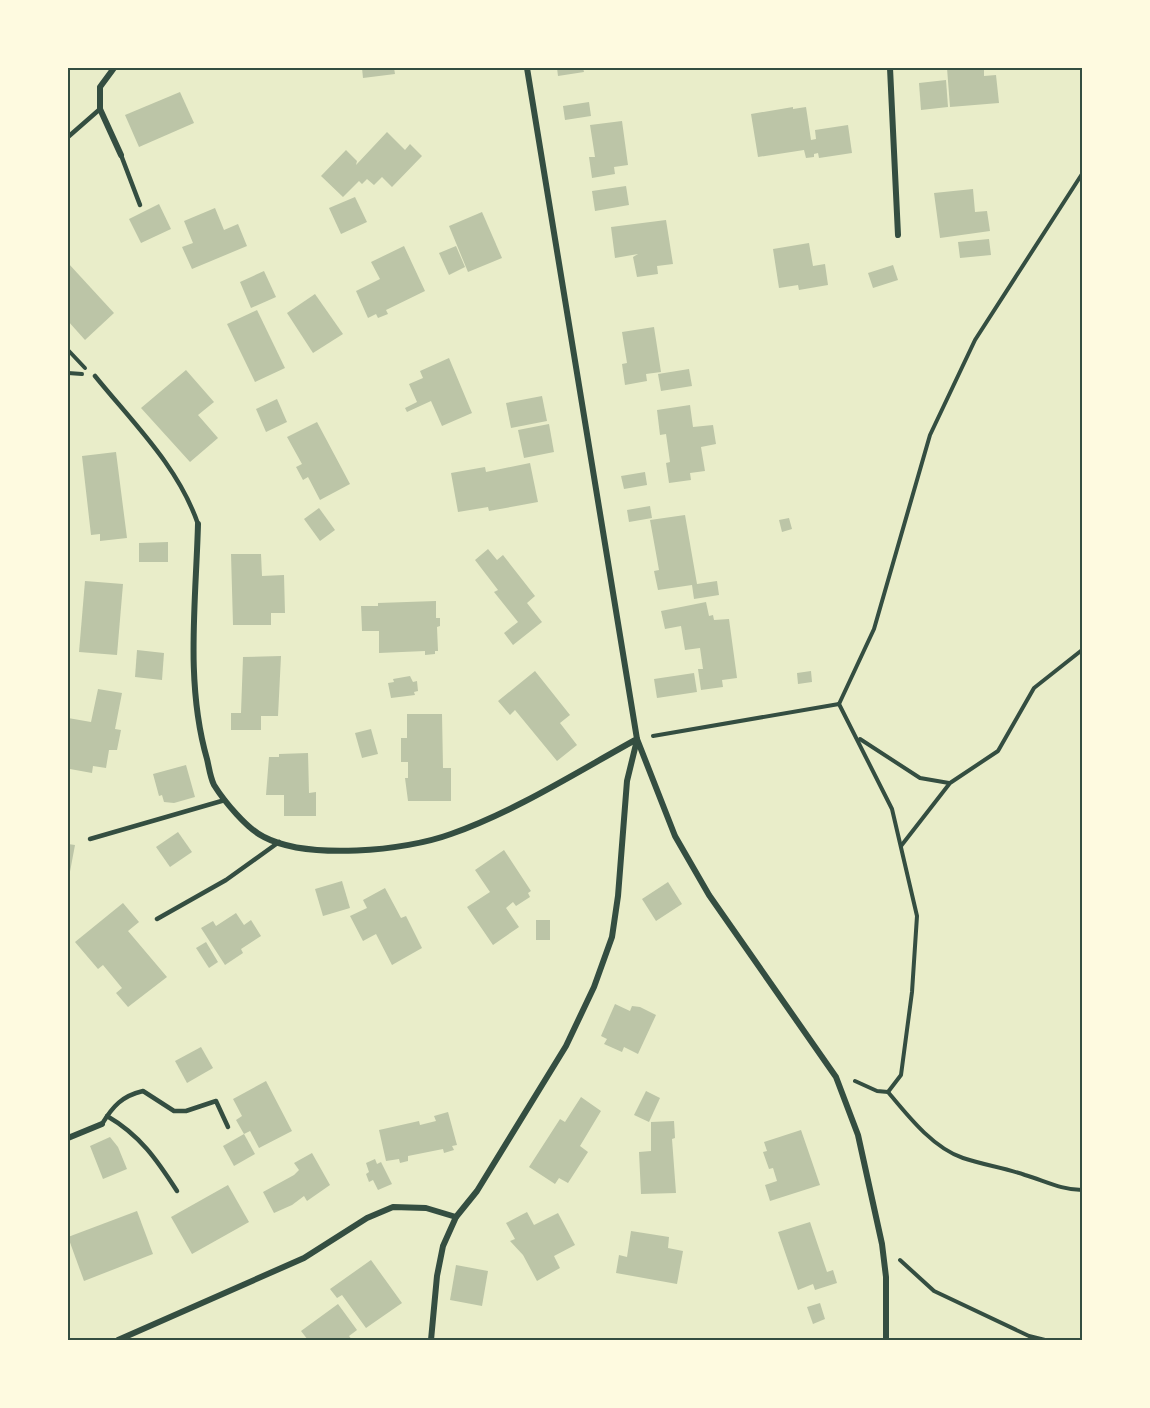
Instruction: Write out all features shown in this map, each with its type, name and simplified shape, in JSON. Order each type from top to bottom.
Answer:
[{"type":"street","points":[[114,68],[99,87],[100,109],[122,155]]},
{"type":"street","points":[[527,68],[637,740],[675,836],[709,895],[836,1077],[858,1135],[882,1244],[886,1277],[886,1341]]},
{"type":"street","points":[[890,68],[898,235]]},
{"type":"street","points":[[198,524],[193,677],[200,737],[214,784],[233,810],[263,837],[319,851],[403,846],[451,834],[517,803],[637,740]]},
{"type":"street","points":[[431,1341],[437,1276],[443,1245],[456,1217],[477,1191],[566,1046],[594,987],[612,937],[618,896],[627,781],[637,740]]},
{"type":"street","points":[[68,1138],[102,1124]]},
{"type":"street","points":[[118,1341],[304,1258],[367,1218],[393,1208],[426,1208],[456,1217]]},
{"type":"lane","points":[[68,137],[100,109]]},
{"type":"lane","points":[[122,155],[140,205]]},
{"type":"lane","points":[[94,376],[169,465],[190,501],[198,524]]},
{"type":"lane","points":[[90,839],[225,800]]},
{"type":"lane","points":[[157,919],[226,880],[279,842]]},
{"type":"lane","points":[[102,1124],[125,1096],[143,1091],[174,1111],[186,1111],[216,1101],[228,1127]]},
{"type":"lane","points":[[107,1116],[125,1127],[142,1142],[177,1191]]},
{"type":"path","points":[[840,705],[874,629],[930,435],[975,340],[1083,174]]},
{"type":"path","points":[[68,350],[94,376]]},
{"type":"path","points":[[901,847],[950,783],[998,751],[1034,688],[1083,650]]},
{"type":"path","points":[[637,740],[680,730],[840,705]]},
{"type":"path","points":[[840,705],[859,738],[892,809],[917,916],[912,992],[901,1075],[888,1092]]},
{"type":"path","points":[[859,738],[920,778],[950,783]]},
{"type":"path","points":[[836,1077],[851,1079],[877,1091],[888,1092],[907,1115],[937,1143],[961,1157],[1025,1174],[1066,1190],[1083,1190]]},
{"type":"path","points":[[882,1244],[934,1291],[1029,1336],[1045,1341]]},
{"type":"building","points":[[362,68],[394,68],[395,74],[363,78]]},
{"type":"building","points":[[557,68],[583,68],[584,72],[558,76]]},
{"type":"building","points":[[947,68],[984,68],[984,76],[996,75],[999,103],[950,107]]},
{"type":"building","points":[[946,80],[948,107],[921,110],[919,83]]},
{"type":"building","points":[[180,92],[194,123],[139,147],[125,115]]},
{"type":"building","points":[[589,102],[591,116],[565,120],[563,106]]},
{"type":"building","points":[[793,107],[793,109],[806,107],[811,140],[816,139],[815,130],[848,125],[852,153],[819,158],[818,153],[814,154],[814,157],[806,158],[804,150],[758,157],[751,114]]},
{"type":"building","points":[[622,121],[628,165],[614,167],[615,174],[592,178],[589,157],[595,157],[590,125]]},
{"type":"building","points":[[387,132],[405,150],[410,144],[422,156],[392,187],[382,177],[374,185],[367,179],[362,184],[359,181],[343,197],[321,176],[346,150],[357,161],[356,165]]},
{"type":"building","points":[[626,186],[629,205],[595,211],[592,191]]},
{"type":"building","points":[[973,189],[975,212],[987,211],[990,231],[940,238],[934,193]]},
{"type":"building","points":[[355,197],[367,222],[341,234],[329,208]]},
{"type":"building","points":[[159,204],[171,229],[141,243],[129,219]]},
{"type":"building","points":[[215,208],[224,230],[238,224],[247,246],[192,269],[182,247],[193,243],[184,221]]},
{"type":"building","points":[[482,212],[502,258],[468,272],[449,226]]},
{"type":"building","points":[[666,220],[673,264],[657,266],[658,274],[637,277],[633,257],[638,254],[615,258],[611,227]]},
{"type":"building","points":[[989,239],[991,255],[960,258],[958,242]]},
{"type":"building","points":[[809,243],[813,266],[825,264],[828,285],[799,290],[798,285],[779,288],[773,249]]},
{"type":"building","points":[[404,246],[425,291],[386,310],[388,314],[378,318],[376,314],[368,318],[356,291],[380,279],[371,262]]},
{"type":"building","points":[[456,246],[465,267],[449,275],[439,253]]},
{"type":"building","points":[[68,263],[114,313],[85,340],[68,321]]},
{"type":"building","points":[[893,265],[898,280],[873,288],[868,273]]},
{"type":"building","points":[[264,271],[276,297],[251,308],[240,282]]},
{"type":"building","points":[[315,294],[343,334],[313,353],[287,313]]},
{"type":"building","points":[[257,310],[285,368],[255,382],[227,324]]},
{"type":"building","points":[[654,327],[661,372],[646,374],[647,381],[625,385],[622,364],[627,363],[622,332]]},
{"type":"building","points":[[449,358],[472,413],[442,426],[431,401],[407,412],[405,408],[417,402],[409,384],[423,378],[420,371]]},
{"type":"building","points":[[689,369],[692,386],[661,391],[658,374]]},
{"type":"building","points":[[186,370],[214,402],[198,415],[218,438],[190,462],[141,408]]},
{"type":"building","points":[[542,396],[547,421],[511,428],[506,403]]},
{"type":"building","points":[[277,399],[287,422],[266,432],[256,409]]},
{"type":"building","points":[[690,405],[693,427],[713,425],[716,444],[701,447],[705,471],[690,473],[691,480],[669,483],[666,463],[670,462],[666,434],[660,435],[657,410]]},
{"type":"building","points":[[317,422],[350,484],[320,500],[308,477],[303,480],[296,467],[302,464],[287,437]]},
{"type":"building","points":[[549,424],[554,452],[524,458],[518,430]]},
{"type":"building","points":[[116,452],[127,538],[100,541],[100,534],[91,535],[82,456]]},
{"type":"building","points":[[530,463],[538,502],[489,511],[488,507],[458,512],[451,473],[485,467],[486,472]]},
{"type":"building","points":[[645,472],[647,485],[624,489],[621,476]]},
{"type":"building","points":[[650,506],[652,518],[629,522],[627,510]]},
{"type":"building","points":[[319,508],[335,530],[320,541],[304,519]]},
{"type":"building","points":[[685,515],[697,584],[717,581],[719,595],[694,599],[692,585],[658,590],[654,571],[659,570],[650,520]]},
{"type":"building","points":[[789,518],[792,529],[782,532],[779,520]]},
{"type":"building","points":[[168,542],[168,562],[139,562],[139,543]]},
{"type":"building","points":[[488,549],[497,560],[503,555],[535,596],[527,603],[542,622],[513,645],[504,633],[518,622],[494,592],[498,590],[475,560]]},
{"type":"building","points":[[231,554],[261,554],[262,576],[284,575],[285,613],[271,613],[271,625],[233,625]]},
{"type":"building","points":[[85,581],[123,584],[117,655],[79,652]]},
{"type":"building","points":[[436,601],[436,618],[440,618],[440,626],[437,627],[438,651],[435,651],[435,654],[425,655],[425,651],[379,653],[379,631],[362,631],[361,606],[378,606],[378,603]]},
{"type":"building","points":[[706,602],[709,616],[713,615],[714,620],[729,619],[737,678],[722,680],[723,687],[701,690],[698,669],[703,669],[700,648],[685,650],[681,626],[665,629],[661,611]]},
{"type":"building","points":[[137,650],[164,653],[162,680],[135,677]]},
{"type":"building","points":[[281,656],[278,716],[261,716],[261,730],[231,730],[231,713],[241,713],[243,657]]},
{"type":"building","points":[[535,671],[570,715],[560,723],[577,745],[557,761],[515,710],[510,715],[498,701]]},
{"type":"building","points":[[811,671],[812,682],[798,684],[797,673]]},
{"type":"building","points":[[694,673],[697,692],[657,698],[654,679]]},
{"type":"building","points":[[410,676],[413,682],[417,681],[418,691],[414,692],[415,695],[391,698],[388,683],[394,682],[393,679]]},
{"type":"building","points":[[98,689],[122,693],[115,729],[121,730],[117,750],[109,750],[106,768],[93,766],[92,773],[70,769],[68,718],[91,722]]},
{"type":"building","points":[[407,714],[442,714],[443,768],[451,768],[451,801],[408,801],[405,778],[408,778],[408,762],[401,762],[401,738],[407,738]]},
{"type":"building","points":[[371,729],[378,754],[362,758],[355,733]]},
{"type":"building","points":[[308,753],[309,793],[316,792],[316,816],[284,816],[284,795],[266,795],[269,757],[279,757],[279,754]]},
{"type":"building","points":[[186,765],[195,797],[174,803],[164,802],[162,795],[159,796],[153,774]]},
{"type":"building","points":[[178,832],[192,852],[170,867],[156,847]]},
{"type":"building","points":[[68,844],[75,845],[69,877],[68,877]]},
{"type":"building","points":[[504,850],[531,891],[528,893],[530,897],[516,906],[513,902],[506,908],[519,927],[493,945],[467,907],[490,892],[475,870]]},
{"type":"building","points":[[342,881],[350,908],[323,916],[315,889]]},
{"type":"building","points":[[668,882],[682,904],[656,921],[642,899]]},
{"type":"building","points":[[385,888],[401,918],[406,916],[422,948],[392,965],[376,934],[363,941],[350,916],[367,908],[363,900]]},
{"type":"building","points":[[123,903],[139,922],[128,931],[167,977],[128,1007],[116,993],[122,988],[103,965],[98,969],[75,942]]},
{"type":"building","points":[[236,913],[244,925],[251,920],[261,936],[241,949],[243,953],[225,965],[201,928],[213,921],[216,926]]},
{"type":"building","points":[[536,920],[550,920],[550,940],[536,940]]},
{"type":"building","points":[[206,942],[218,962],[209,968],[196,948]]},
{"type":"building","points":[[615,1004],[630,1011],[632,1006],[640,1007],[656,1015],[638,1054],[624,1047],[622,1052],[604,1044],[607,1039],[601,1036]]},
{"type":"building","points":[[201,1047],[213,1068],[187,1083],[175,1061]]},
{"type":"building","points":[[266,1081],[292,1131],[259,1148],[250,1131],[244,1134],[236,1120],[242,1116],[233,1099]]},
{"type":"building","points":[[646,1091],[660,1098],[649,1122],[634,1115]]},
{"type":"building","points":[[581,1097],[601,1111],[580,1146],[588,1152],[568,1183],[559,1178],[555,1184],[529,1167],[560,1119],[565,1122]]},
{"type":"building","points":[[448,1112],[457,1145],[452,1146],[454,1150],[444,1153],[443,1149],[408,1156],[408,1161],[400,1163],[399,1159],[386,1161],[379,1130],[419,1121],[420,1125],[436,1121],[434,1116]]},
{"type":"building","points":[[674,1121],[675,1138],[672,1139],[676,1193],[641,1194],[639,1152],[651,1151],[651,1122]]},
{"type":"building","points":[[801,1130],[820,1185],[770,1201],[765,1185],[777,1181],[773,1168],[769,1169],[763,1152],[767,1151],[764,1142]]},
{"type":"building","points":[[244,1134],[255,1154],[234,1166],[223,1146]]},
{"type":"building","points":[[110,1137],[118,1147],[127,1169],[103,1179],[90,1146]]},
{"type":"building","points":[[312,1153],[330,1185],[307,1201],[304,1196],[292,1205],[274,1213],[263,1192],[294,1175],[299,1170],[294,1163]]},
{"type":"building","points":[[375,1159],[377,1164],[381,1162],[392,1184],[378,1190],[373,1180],[369,1182],[366,1174],[369,1172],[366,1163]]},
{"type":"building","points":[[228,1185],[249,1222],[192,1254],[171,1217]]},
{"type":"building","points":[[137,1211],[153,1254],[84,1281],[68,1237]]},
{"type":"building","points":[[527,1212],[534,1225],[558,1213],[575,1245],[554,1256],[560,1268],[537,1281],[523,1255],[510,1241],[515,1239],[506,1223]]},
{"type":"building","points":[[810,1222],[827,1272],[833,1270],[837,1283],[815,1290],[813,1284],[798,1290],[778,1232]]},
{"type":"building","points":[[631,1231],[669,1237],[668,1248],[683,1251],[677,1284],[616,1273],[619,1255],[627,1257]]},
{"type":"building","points":[[371,1260],[402,1303],[366,1328],[342,1295],[337,1298],[330,1289]]},
{"type":"building","points":[[456,1265],[488,1271],[482,1306],[450,1300]]},
{"type":"building","points":[[820,1303],[825,1319],[813,1324],[807,1307]]},
{"type":"building","points":[[338,1304],[357,1330],[349,1336],[352,1340],[308,1340],[301,1331]]}]
